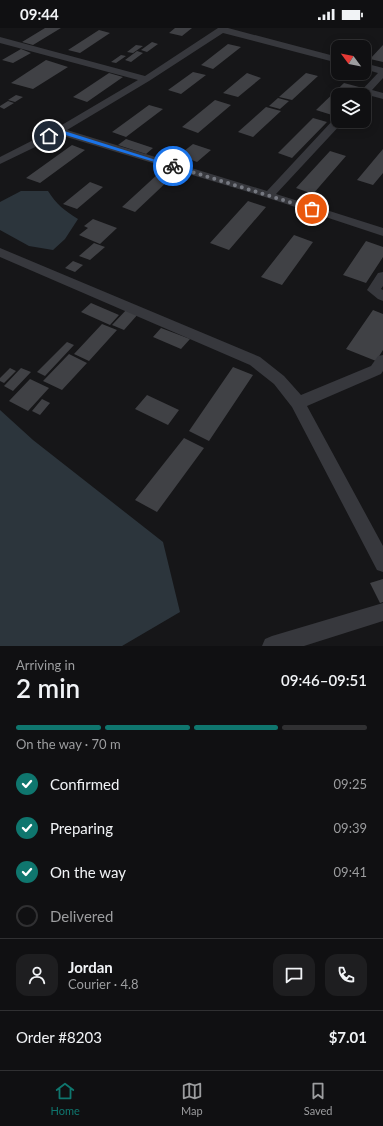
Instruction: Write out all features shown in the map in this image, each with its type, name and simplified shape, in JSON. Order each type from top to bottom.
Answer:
[{"type":"street","points":[[0,161],[59,131],[146,79],[223,29],[331,58]]},
{"type":"street","points":[[0,40],[146,79]]},
{"type":"street","points":[[369,88],[383,72],[371,68]]},
{"type":"street","points":[[371,94],[383,96]]},
{"type":"street","points":[[269,195],[331,128]]},
{"type":"street","points":[[59,131],[269,195],[383,232]]},
{"type":"street","points":[[0,252],[255,361],[279,380],[298,403],[383,564]]},
{"type":"street","points":[[383,276],[374,290],[383,296]]},
{"type":"street","points":[[298,403],[376,370],[383,360]]},
{"type":"street","points":[[272,646],[383,612]]},
{"type":"shaded area","points":[[21,191],[48,191],[61,207],[78,219],[65,239],[53,250],[29,246],[0,230],[0,202]]},
{"type":"shaded area","points":[[0,410],[33,440],[163,542],[180,612],[122,646],[0,646]]},
{"type":"building","points":[[45,28],[61,28],[33,45],[22,42]]},
{"type":"building","points":[[175,28],[192,28],[182,36],[169,33]]},
{"type":"building","points":[[99,30],[110,33],[80,53],[68,50]]},
{"type":"building","points":[[152,42],[158,44],[147,52],[141,50]]},
{"type":"building","points":[[228,44],[241,47],[213,69],[201,65]]},
{"type":"building","points":[[136,45],[143,46],[133,53],[127,52]]},
{"type":"building","points":[[383,45],[383,62],[371,59]]},
{"type":"building","points":[[21,49],[31,53],[13,63],[2,60]]},
{"type":"building","points":[[137,51],[143,53],[131,62],[125,60]]},
{"type":"building","points":[[121,55],[126,56],[116,63],[111,62]]},
{"type":"building","points":[[46,60],[68,67],[33,89],[11,83]]},
{"type":"building","points":[[193,72],[206,75],[181,94],[168,90]]},
{"type":"building","points":[[109,73],[123,77],[87,102],[73,97]]},
{"type":"building","points":[[247,73],[261,78],[238,97],[223,93]]},
{"type":"building","points":[[306,73],[318,76],[292,100],[279,97]]},
{"type":"building","points":[[344,83],[359,87],[358,88],[339,88]]},
{"type":"building","points":[[16,95],[23,97],[15,102],[8,100]]},
{"type":"building","points":[[331,96],[331,115],[316,110]]},
{"type":"building","points":[[278,98],[289,101],[280,109],[269,106]]},
{"type":"building","points":[[215,100],[231,105],[198,133],[182,127]]},
{"type":"building","points":[[8,101],[14,103],[4,109],[0,107],[0,106]]},
{"type":"building","points":[[149,105],[163,109],[126,137],[112,132]]},
{"type":"building","points":[[266,107],[281,111],[253,137],[238,132]]},
{"type":"building","points":[[313,118],[327,122],[292,158],[278,153]]},
{"type":"building","points":[[126,139],[153,148],[146,154],[118,145]]},
{"type":"building","points":[[193,144],[211,150],[197,162],[179,155]]},
{"type":"building","points":[[72,145],[85,150],[40,183],[26,178]]},
{"type":"building","points":[[383,149],[383,173],[373,185],[357,180]]},
{"type":"building","points":[[330,151],[346,156],[313,194],[296,188]]},
{"type":"building","points":[[159,173],[172,177],[135,212],[122,207]]},
{"type":"building","points":[[90,182],[103,187],[77,209],[63,204]]},
{"type":"building","points":[[248,201],[266,207],[229,250],[210,243]]},
{"type":"building","points":[[93,219],[117,228],[100,244],[79,235],[88,228],[84,226]]},
{"type":"building","points":[[294,235],[313,242],[282,285],[261,277]]},
{"type":"building","points":[[366,241],[383,247],[383,257],[366,283],[343,275]]},
{"type":"building","points":[[94,243],[105,247],[90,260],[79,256]]},
{"type":"building","points":[[73,261],[83,265],[75,272],[65,268]]},
{"type":"building","points":[[91,303],[119,315],[110,325],[81,312]]},
{"type":"building","points":[[128,308],[139,313],[124,330],[112,325]]},
{"type":"building","points":[[373,310],[383,314],[383,350],[376,361],[346,349]]},
{"type":"building","points":[[102,324],[117,330],[89,361],[74,354]]},
{"type":"building","points":[[161,328],[190,339],[181,349],[153,337]]},
{"type":"building","points":[[67,342],[74,345],[45,376],[37,372]]},
{"type":"building","points":[[69,354],[87,363],[62,390],[43,381]]},
{"type":"building","points":[[233,367],[253,375],[209,441],[189,431]]},
{"type":"building","points":[[10,368],[16,371],[4,383],[0,381],[0,378]]},
{"type":"building","points":[[21,368],[31,372],[13,391],[4,386]]},
{"type":"building","points":[[30,379],[49,388],[28,411],[9,401]]},
{"type":"building","points":[[147,395],[179,410],[168,425],[135,409]]},
{"type":"building","points":[[42,399],[50,403],[40,415],[32,411]]},
{"type":"building","points":[[184,438],[204,448],[157,512],[135,500]]},
{"type":"building","points":[[383,579],[383,602],[380,603],[370,583]]},
{"type":"way so far","points":[[173,166],[312,209]]},
{"type":"route","points":[[49,136],[59,131],[173,166]]}]
